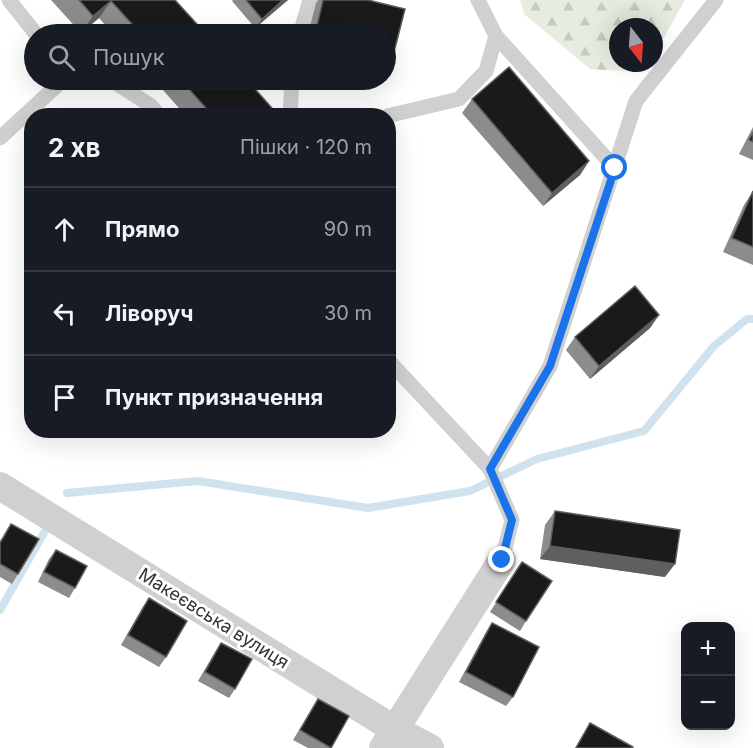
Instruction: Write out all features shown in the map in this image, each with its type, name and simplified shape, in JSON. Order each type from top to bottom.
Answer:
[{"type":"street","name":"Макеєвська вулиця","points":[[0,486],[389,739],[430,748]]},
{"type":"street","points":[[389,739],[502,560]]},
{"type":"lane","points":[[9,0],[28,24]]},
{"type":"lane","points":[[303,24],[310,0]]},
{"type":"lane","points":[[478,0],[496,36],[615,168]]},
{"type":"lane","points":[[490,469],[550,366],[636,101],[716,0]]},
{"type":"lane","points":[[396,114],[459,99],[486,70],[496,36]]},
{"type":"lane","points":[[33,108],[52,90]]},
{"type":"lane","points":[[127,90],[153,108]]},
{"type":"lane","points":[[290,108],[291,90]]},
{"type":"lane","points":[[0,138],[24,116]]},
{"type":"lane","points":[[396,369],[490,469],[512,520],[502,560]]},
{"type":"green space","points":[[520,0],[685,0],[663,39],[663,18],[609,18],[609,70],[590,69],[524,14]]},
{"type":"building","points":[[79,0],[175,0],[197,24],[132,24],[111,1],[93,16]]},
{"type":"building","points":[[246,0],[283,0],[262,19]]},
{"type":"building","points":[[323,0],[368,0],[405,9],[396,44],[396,24],[317,24]]},
{"type":"building","points":[[509,67],[589,161],[552,193],[472,99]]},
{"type":"building","points":[[190,90],[256,90],[272,108],[206,108]]},
{"type":"building","points":[[753,191],[753,247],[732,238]]},
{"type":"building","points":[[635,286],[659,315],[599,366],[575,337]]},
{"type":"building","points":[[555,511],[680,530],[675,564],[550,546]]},
{"type":"building","points":[[11,524],[39,539],[18,574],[0,564],[0,543]]},
{"type":"building","points":[[56,550],[87,566],[75,588],[44,572]]},
{"type":"building","points":[[522,562],[552,581],[526,621],[496,602]]},
{"type":"building","points":[[149,598],[187,621],[166,657],[128,635]]},
{"type":"building","points":[[492,623],[539,647],[513,697],[466,672]]},
{"type":"building","points":[[221,643],[252,659],[235,689],[205,672]]},
{"type":"building","points":[[318,699],[349,716],[331,748],[300,730]]},
{"type":"building","points":[[590,723],[633,747],[576,748]]},
{"type":"waterway","points":[[67,493],[198,481],[368,508],[470,491],[537,459],[644,431],[714,346],[747,319],[753,319]]},
{"type":"waterway","points":[[0,610],[45,531]]},
{"type":"route","points":[[502,560],[512,520],[490,469],[550,366],[615,168]]}]
